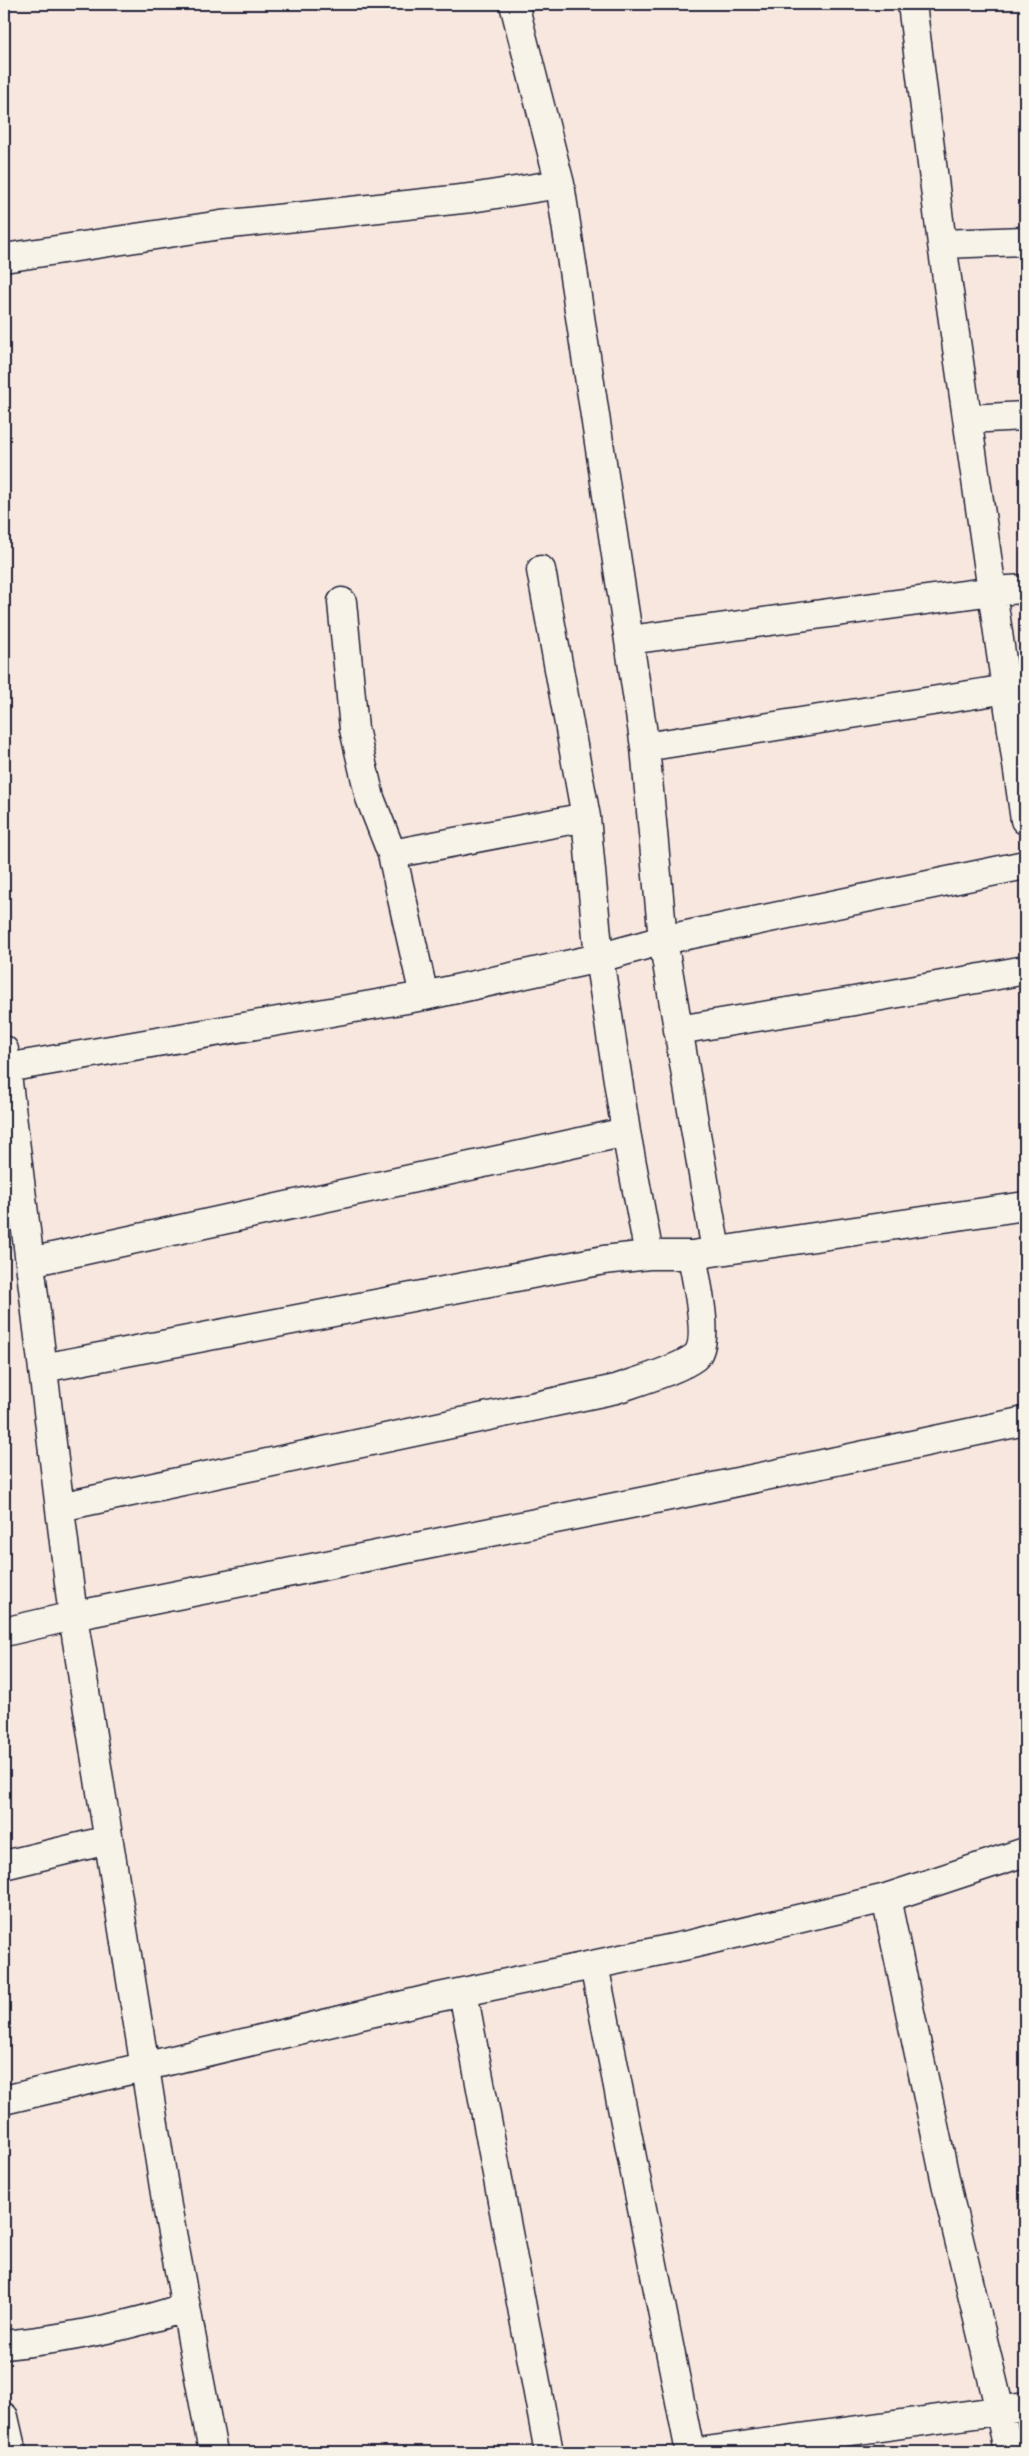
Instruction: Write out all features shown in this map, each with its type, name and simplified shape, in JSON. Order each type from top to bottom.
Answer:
[{"type":"street","points":[[60,1507],[616,1389],[678,1365],[694,1357],[700,1351],[703,1336],[704,1253],[678,1030],[662,940],[645,748],[560,184],[514,4]]},
{"type":"street","points":[[912,4],[942,244],[1025,820]]},
{"type":"street","points":[[4,258],[221,225],[471,198],[560,184]]},
{"type":"street","points":[[942,244],[1025,241]]},
{"type":"street","points":[[968,419],[1025,416]]},
{"type":"street","points":[[541,570],[586,817],[599,958],[626,1132],[649,1255]]},
{"type":"street","points":[[629,640],[993,591],[1025,589]]},
{"type":"street","points":[[342,602],[354,729],[370,798],[392,854],[424,996]]},
{"type":"street","points":[[645,748],[1007,689]]},
{"type":"street","points":[[392,854],[586,817]]},
{"type":"street","points":[[214,2452],[186,2307],[144,2067],[73,1616],[5,1059],[424,996],[599,958],[662,940],[1025,865]]},
{"type":"street","points":[[678,1030],[1025,970]]},
{"type":"street","points":[[30,1262],[626,1132]]},
{"type":"street","points":[[43,1368],[604,1260],[649,1255],[704,1253],[1025,1206]]},
{"type":"street","points":[[4,1632],[73,1616],[690,1492],[1025,1421]]},
{"type":"street","points":[[4,1865],[108,1840]]},
{"type":"street","points":[[4,2100],[463,1992],[886,1898],[1025,1852]]},
{"type":"street","points":[[886,1898],[950,2202],[1013,2409],[1008,2452]]},
{"type":"street","points":[[594,1964],[690,2452]]},
{"type":"street","points":[[463,1992],[549,2452]]},
{"type":"street","points":[[4,2345],[90,2333],[142,2322],[186,2307]]},
{"type":"street","points":[[699,2452],[1013,2409]]},
{"type":"street","points":[[4,2417],[12,2452]]}]
